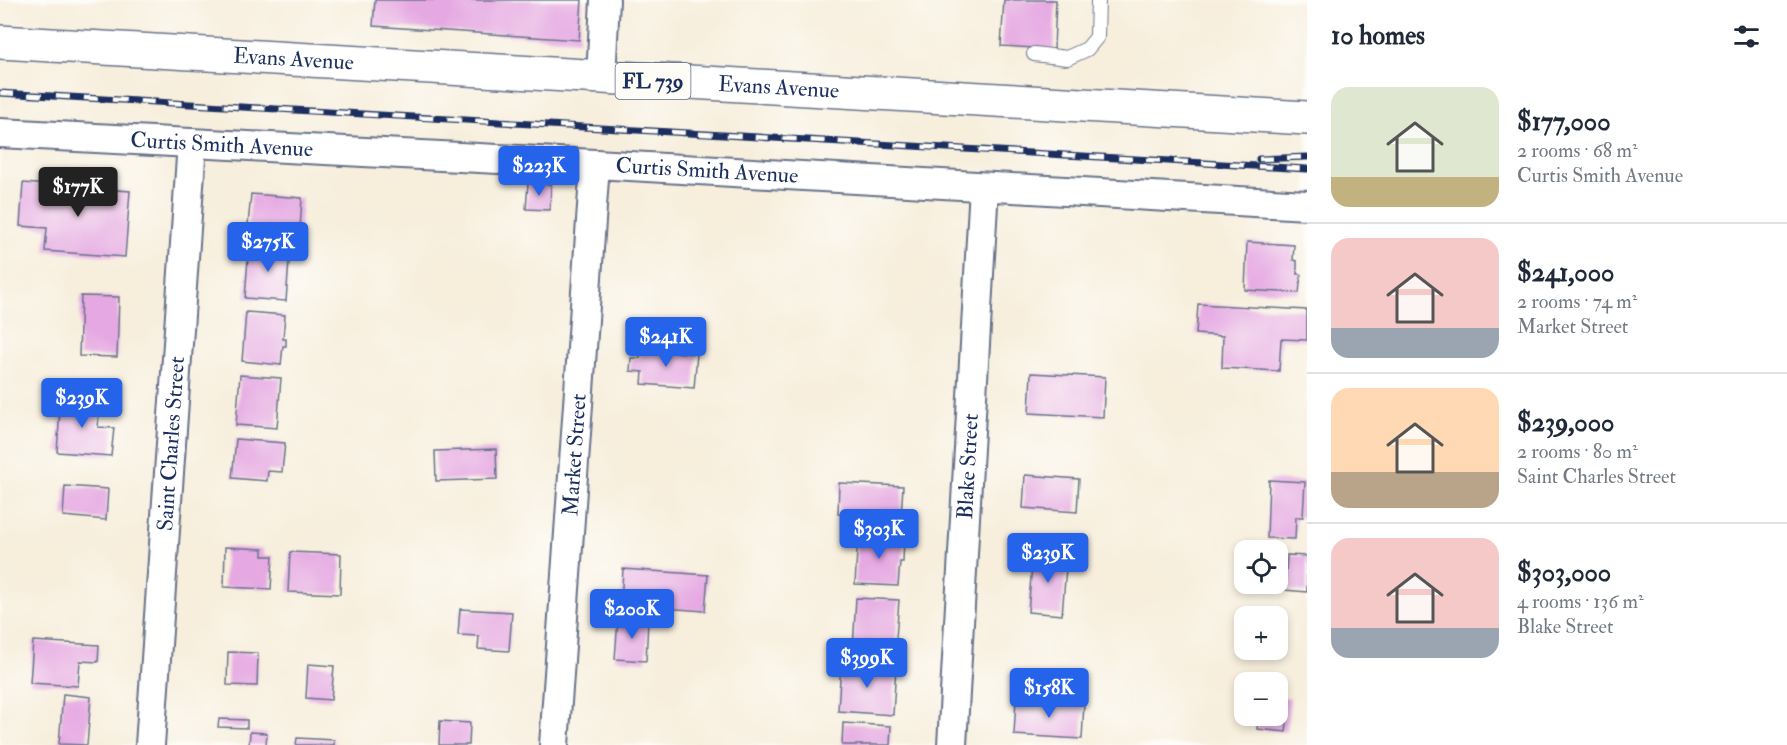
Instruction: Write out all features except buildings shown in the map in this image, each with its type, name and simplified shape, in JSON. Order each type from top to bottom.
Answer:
[{"type":"main road","name":"Evans Avenue","points":[[0,42],[1307,118]]},
{"type":"street","points":[[601,78],[605,0]]},
{"type":"street","name":"Curtis Smith Avenue","points":[[0,133],[1307,205]]},
{"type":"street","name":"Saint Charles Street","points":[[150,745],[192,143]]},
{"type":"street","name":"Market Street","points":[[554,745],[595,164]]},
{"type":"street","name":"Blake Street","points":[[952,745],[984,187]]},
{"type":"lane","points":[[1034,54],[1067,58],[1087,50],[1097,37],[1098,0]]},
{"type":"railway","points":[[0,93],[1307,169]]},
{"type":"railway","points":[[1259,159],[1307,157]]}]
